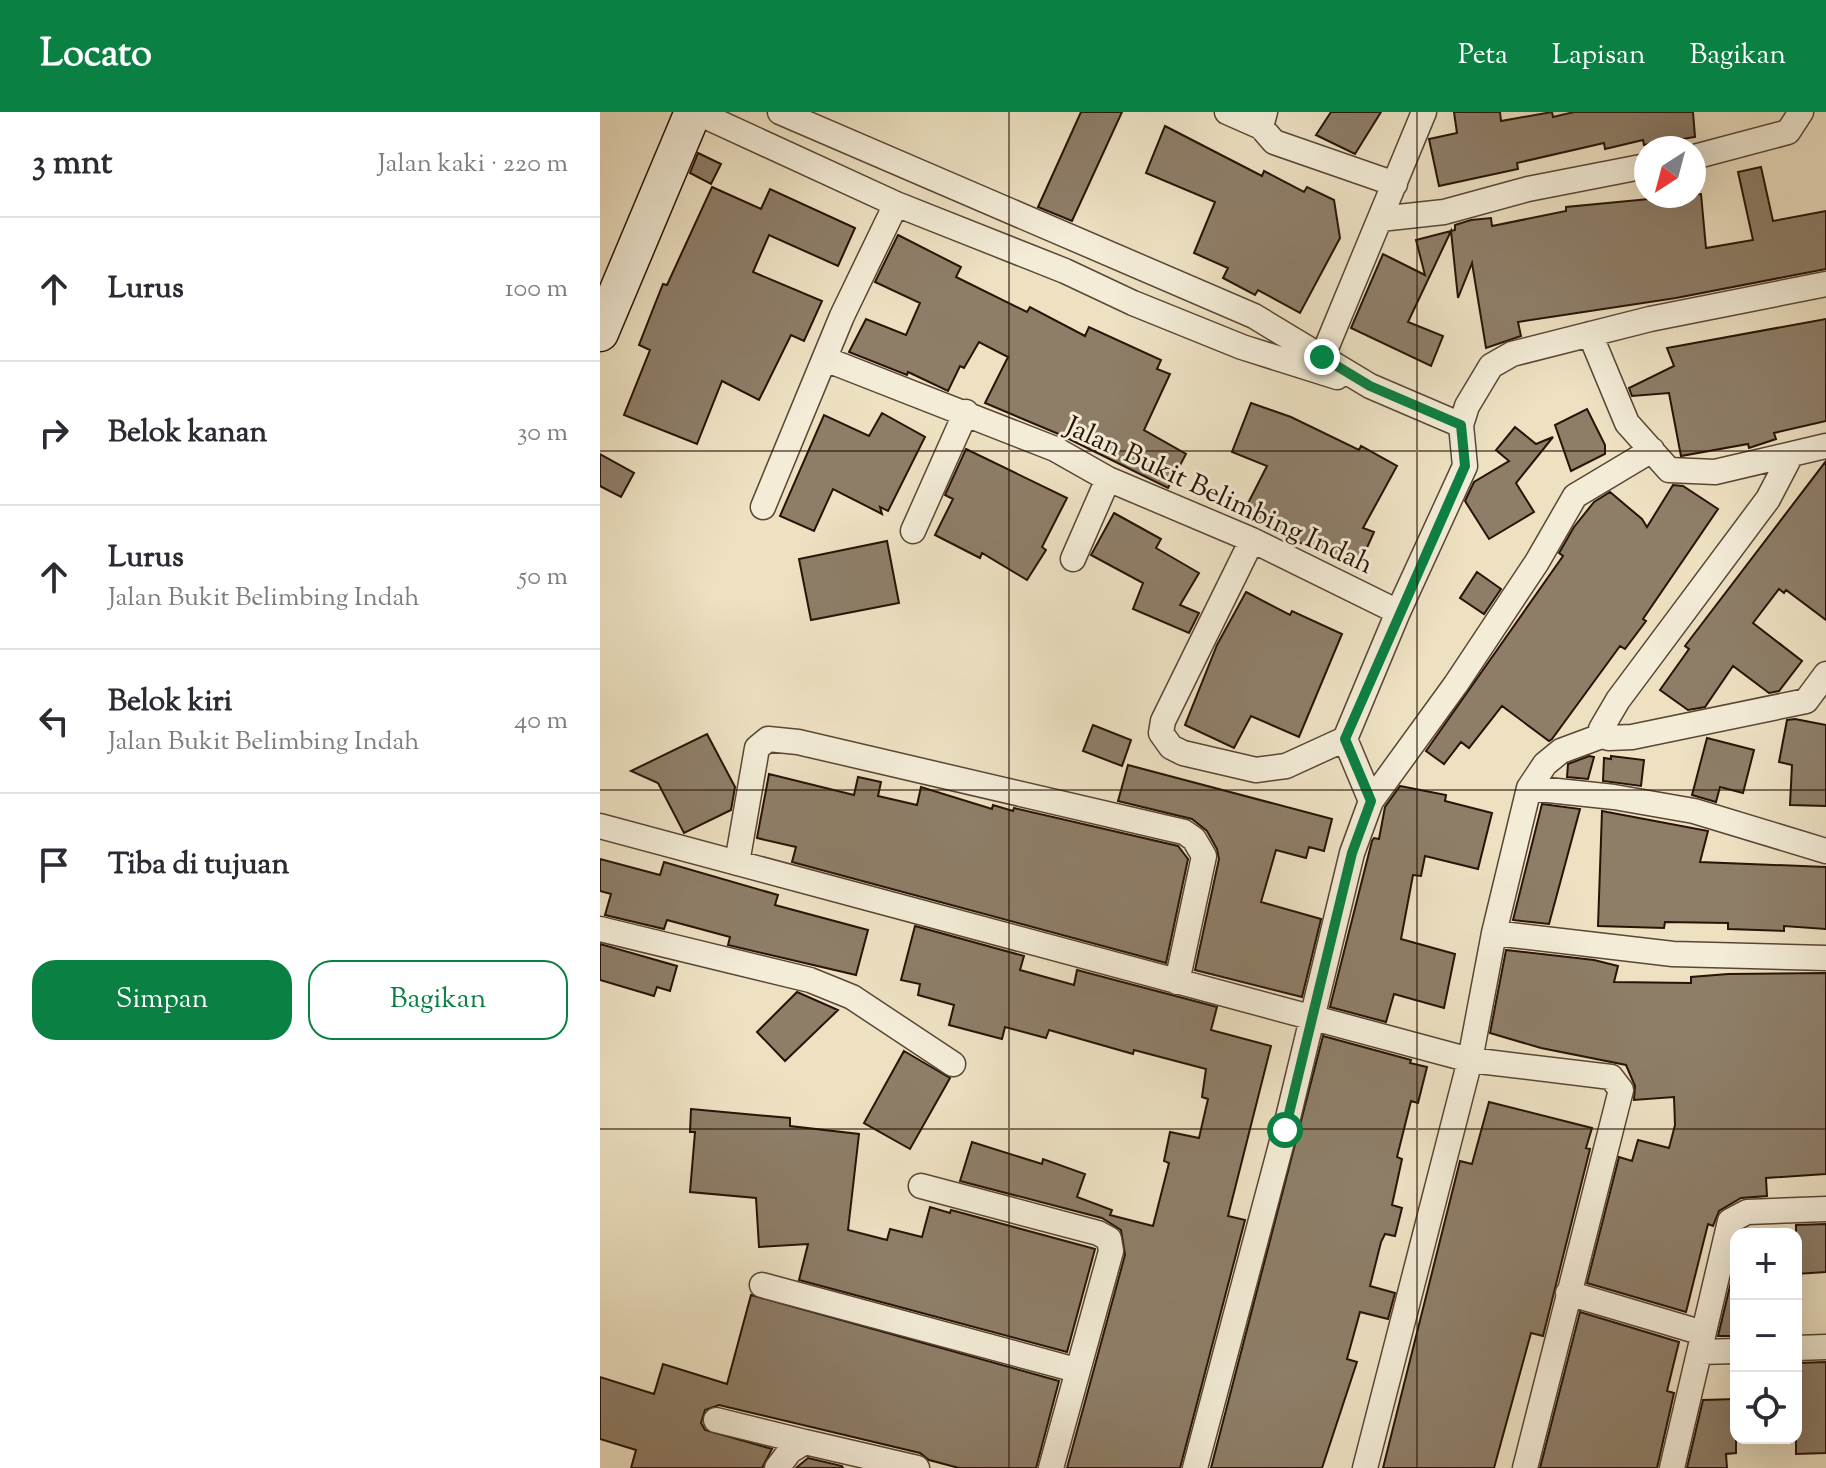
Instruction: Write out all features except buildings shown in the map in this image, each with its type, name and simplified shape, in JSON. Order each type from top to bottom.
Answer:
[{"type":"street","points":[[600,333],[695,112],[896,204],[1003,245],[1229,342],[1320,364],[1461,425]]},
{"type":"street","points":[[780,112],[1254,316],[1320,364]]},
{"type":"street","points":[[1227,112],[1263,119],[1274,142],[1395,184]]},
{"type":"street","points":[[1320,364],[1342,302],[1424,112]]},
{"type":"street","points":[[1706,154],[1788,132],[1801,112]]},
{"type":"street","points":[[1380,219],[1444,212],[1528,189],[1634,168]]},
{"type":"street","points":[[763,507],[825,359],[896,204]]},
{"type":"street","points":[[1252,540],[1163,721],[1161,733],[1171,747],[1183,753],[1256,770],[1286,766],[1345,739],[1398,612],[1465,466],[1461,425],[1467,406],[1491,366],[1512,354],[1590,334],[1826,284]]},
{"type":"street","points":[[1590,334],[1627,423],[1669,470],[1715,472],[1826,446]]},
{"type":"street","name":"Jalan Bukit Belimbing Indah","points":[[825,359],[1055,449],[1108,479],[1252,540],[1398,612]]},
{"type":"street","points":[[913,531],[966,412]]},
{"type":"street","points":[[1195,1468],[1285,1130],[1352,853],[1371,801],[1472,660],[1537,562],[1575,496],[1652,450]]},
{"type":"street","points":[[1604,735],[1601,729],[1618,700],[1768,499],[1791,455]]},
{"type":"street","points":[[1073,559],[1108,479]]},
{"type":"street","points":[[1365,1468],[1470,1060],[1494,933],[1529,788],[1545,764],[1561,751],[1583,740],[1604,735],[1632,737],[1816,700],[1826,674]]},
{"type":"street","points":[[737,863],[756,752],[768,739],[798,742],[1184,832],[1194,839],[1204,856],[1177,982]]},
{"type":"street","points":[[1345,739],[1371,801]]},
{"type":"street","points":[[1529,788],[1614,797],[1694,811],[1826,851]]},
{"type":"street","points":[[600,826],[1470,1060],[1611,1077],[1621,1090],[1525,1468]]},
{"type":"street","points":[[600,929],[810,980],[879,1013],[953,1064]]},
{"type":"street","points":[[1494,933],[1673,954],[1826,958]]},
{"type":"street","points":[[921,1186],[1098,1233],[1109,1239],[1111,1251],[1051,1468]]},
{"type":"street","points":[[1672,1468],[1733,1217],[1747,1212],[1826,1209]]},
{"type":"street","points":[[762,1285],[1076,1370]]},
{"type":"street","points":[[1568,1293],[1730,1349]]},
{"type":"street","points":[[1802,1348],[1826,1347]]},
{"type":"street","points":[[716,1420],[912,1467]]},
{"type":"street","points":[[777,1468],[790,1451],[805,1442]]},
{"type":"route","points":[[1285,1130],[1352,853],[1371,801],[1345,739],[1398,612],[1465,466],[1461,425],[1370,386],[1322,357]]}]
